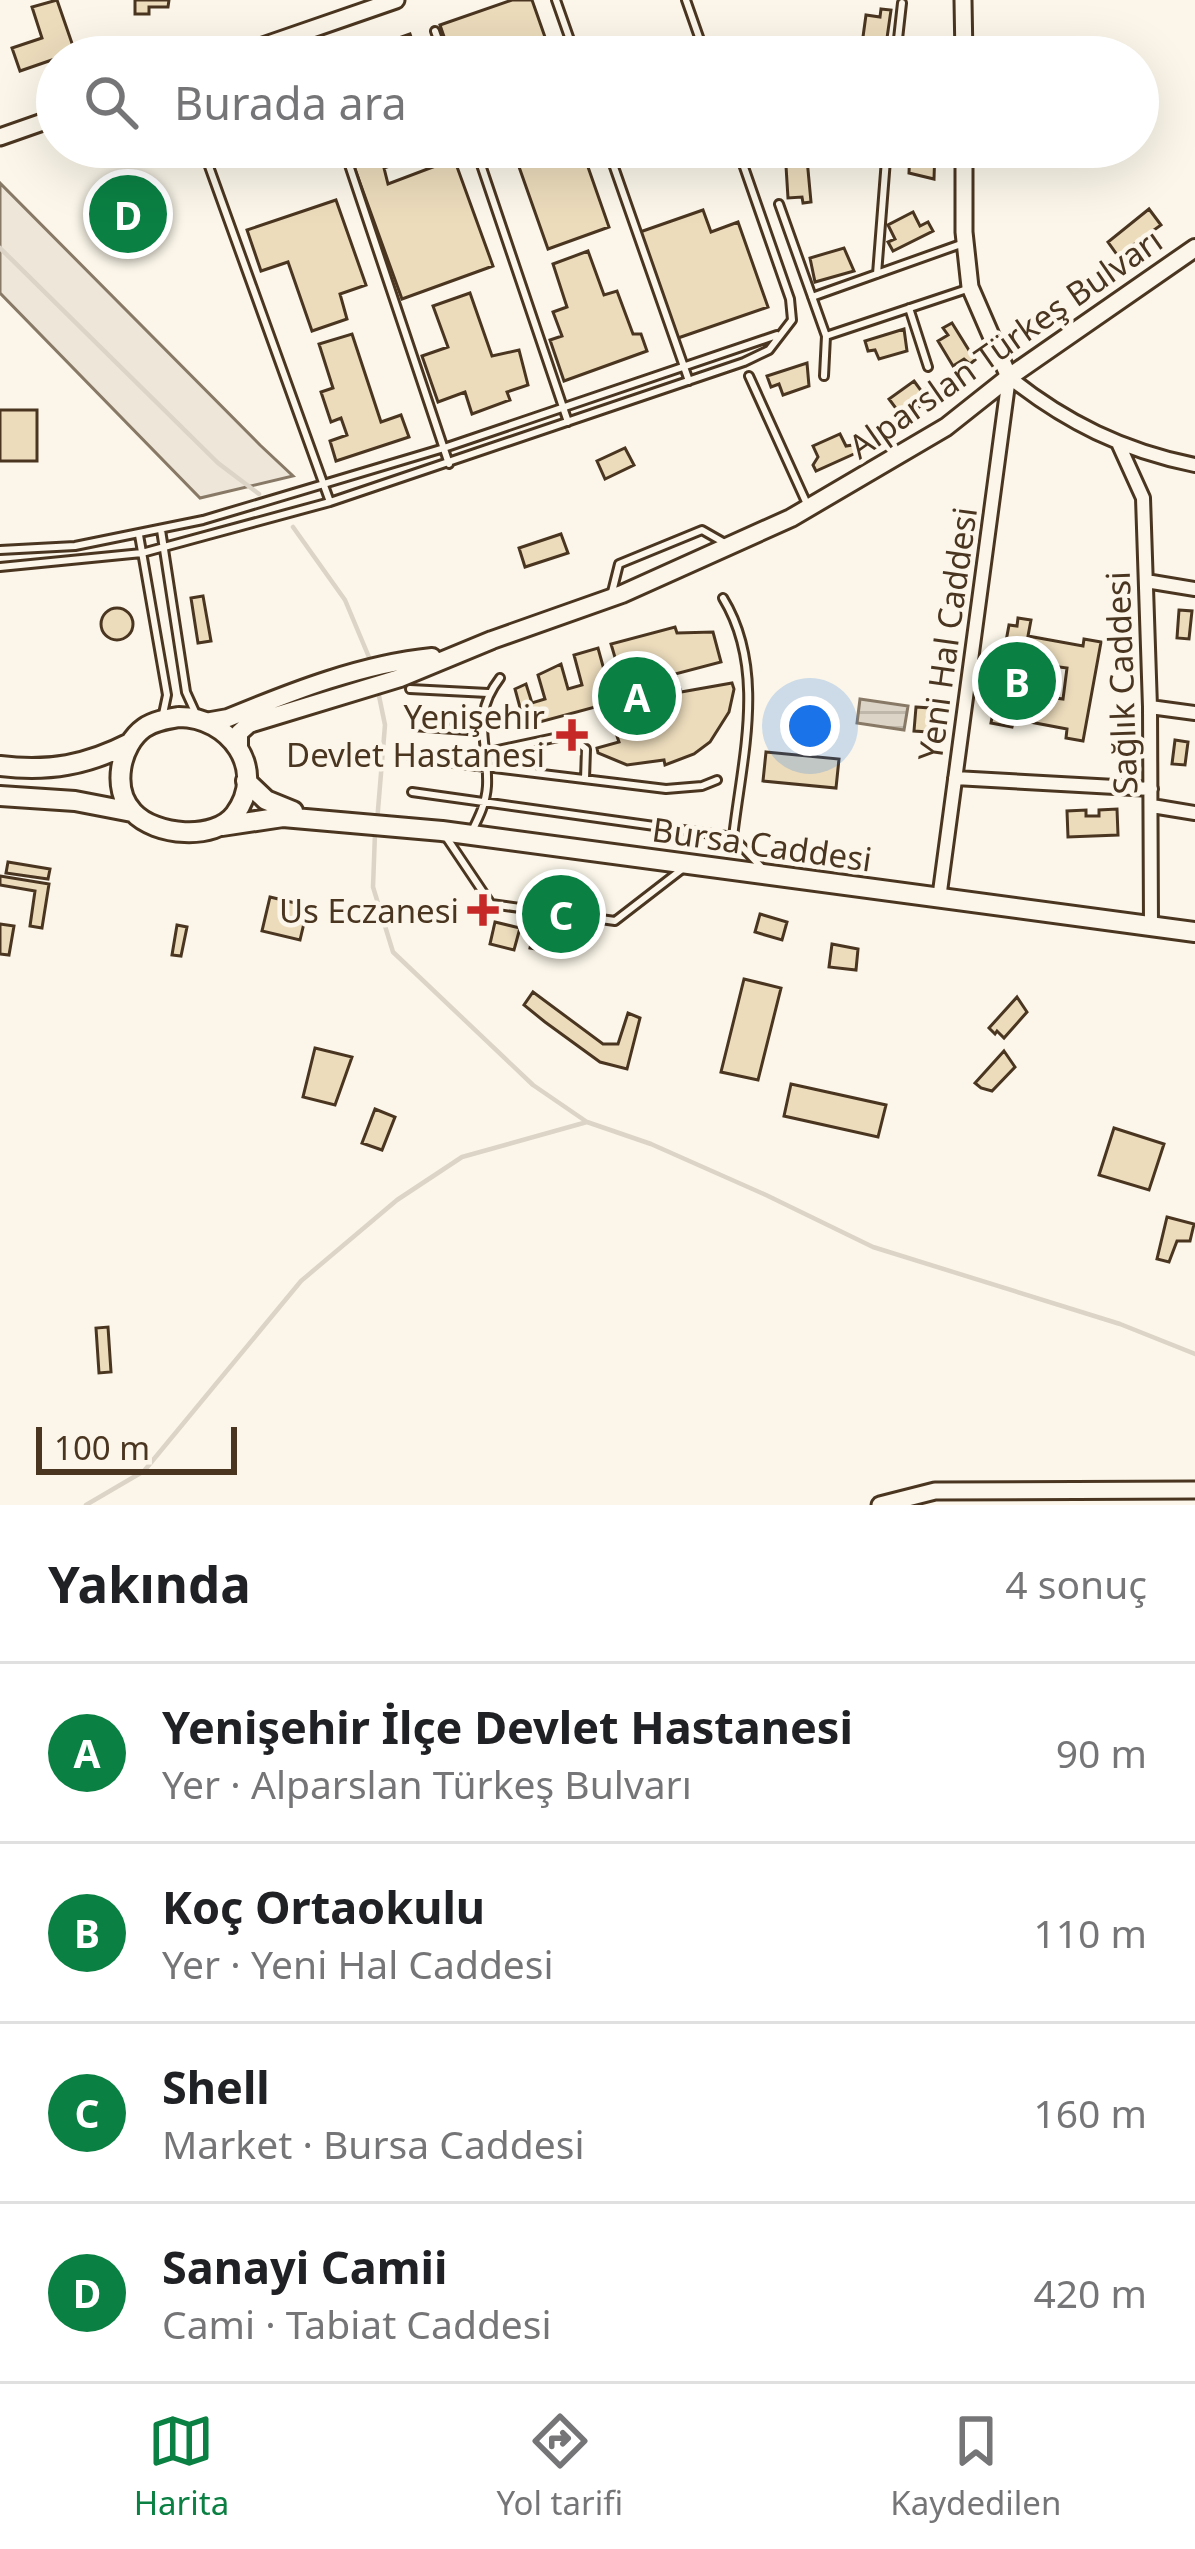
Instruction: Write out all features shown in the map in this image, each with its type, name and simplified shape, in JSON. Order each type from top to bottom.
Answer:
[{"type":"main road","name":"Alparslan Türkeş Bulvarı","points":[[239,747],[239,733],[249,724],[357,692],[611,597],[732,547],[809,508],[946,427],[1009,377],[1195,248]]},
{"type":"main road","name":"Alparslan Türkeş Bulvarı","points":[[204,719],[228,718],[349,674],[401,676]]},
{"type":"main road","points":[[0,796],[133,812],[179,831],[222,826],[243,798],[246,781],[239,747],[204,719],[158,722],[139,732],[120,773],[133,812]]},
{"type":"main road","points":[[0,766],[49,770],[93,762],[130,743]]},
{"type":"main road","name":"Bursa Caddesi","points":[[246,781],[282,808],[320,819]]},
{"type":"main road","name":"Bursa Caddesi","points":[[222,826],[262,817],[397,826],[1195,932]]},
{"type":"street","points":[[284,36],[359,6],[396,0]]},
{"type":"street","points":[[963,0],[964,36]]},
{"type":"street","points":[[0,137],[36,124]]},
{"type":"street","points":[[964,168],[970,287],[1009,377],[1051,410],[1119,445],[1195,465]]},
{"type":"street","name":"Yeni Hal Caddesi","points":[[939,898],[1009,377]]},
{"type":"street","name":"Sağlık Caddesi","points":[[1119,445],[1143,498],[1151,926]]},
{"type":"street","points":[[1146,581],[1195,589]]},
{"type":"street","points":[[1150,707],[1195,713]]},
{"type":"street","points":[[955,778],[1151,790]]},
{"type":"street","points":[[1152,806],[1195,813]]},
{"type":"street","points":[[880,1505],[935,1491],[1195,1490]]},
{"type":"lane","points":[[556,0],[569,36]]},
{"type":"lane","points":[[686,0],[699,36]]},
{"type":"lane","points":[[898,36],[902,3]]},
{"type":"lane","points":[[435,31],[437,36]]},
{"type":"lane","points":[[210,168],[330,502]]},
{"type":"lane","points":[[350,168],[449,464]]},
{"type":"lane","points":[[482,168],[568,423]]},
{"type":"lane","points":[[615,168],[689,381]]},
{"type":"lane","points":[[0,567],[142,553],[330,502],[769,350],[792,320],[790,299],[744,168]]},
{"type":"lane","points":[[877,274],[885,168]]},
{"type":"lane","points":[[779,204],[826,336],[824,376]]},
{"type":"lane","points":[[812,297],[965,243]]},
{"type":"lane","points":[[826,336],[970,287]]},
{"type":"lane","points":[[909,308],[928,367]]},
{"type":"lane","points":[[0,550],[76,546],[139,535],[324,485],[781,334]]},
{"type":"lane","points":[[749,376],[809,508]]},
{"type":"lane","points":[[161,530],[186,692],[204,719]]},
{"type":"lane","points":[[611,597],[619,564],[702,530],[732,547]]},
{"type":"lane","points":[[139,535],[166,695],[158,722]]},
{"type":"lane","points":[[723,598],[740,632],[751,692],[733,837]]},
{"type":"lane","points":[[401,676],[488,693]]},
{"type":"lane","points":[[471,835],[485,802],[483,706],[500,678]]},
{"type":"lane","points":[[413,725],[482,730]]},
{"type":"lane","points":[[484,753],[568,735],[586,749],[585,779]]},
{"type":"lane","points":[[412,758],[666,789],[717,780]]},
{"type":"lane","points":[[412,792],[733,837],[769,875]]},
{"type":"lane","points":[[442,831],[491,904],[561,914],[615,921],[688,865]]},
{"type":"shaded area","points":[[0,183],[293,476],[200,498],[0,293]]},
{"type":"shaded area","points":[[860,699],[908,706],[904,730],[857,723]]},
{"type":"building","points":[[57,0],[69,36],[41,36],[32,7]]},
{"type":"building","points":[[135,0],[169,0],[168,7],[149,7],[149,14],[135,14]]},
{"type":"building","points":[[512,0],[532,0],[545,36],[444,36],[440,25]]},
{"type":"building","points":[[881,9],[891,10],[887,36],[863,36],[866,15],[880,17]]},
{"type":"building","points":[[36,40],[36,65],[20,71],[12,48]]},
{"type":"building","points":[[355,168],[384,168],[388,184],[430,168],[457,168],[493,266],[402,299]]},
{"type":"building","points":[[519,168],[588,168],[609,227],[548,249]]},
{"type":"building","points":[[786,168],[808,168],[811,202],[788,198]]},
{"type":"building","points":[[909,168],[934,168],[934,179],[909,173]]},
{"type":"building","points":[[128,188],[152,225],[128,240],[105,203]]},
{"type":"building","points":[[336,200],[366,285],[340,294],[347,319],[312,331],[288,262],[261,271],[247,230]]},
{"type":"building","points":[[1149,209],[1161,225],[1118,256],[1108,242]]},
{"type":"building","points":[[703,210],[711,232],[738,222],[768,307],[678,338],[640,232]]},
{"type":"building","points":[[913,212],[920,226],[928,222],[933,231],[893,251],[888,242],[895,239],[888,225]]},
{"type":"building","points":[[844,248],[854,271],[815,282],[810,258]]},
{"type":"building","points":[[588,251],[604,295],[617,291],[633,334],[641,334],[647,351],[564,381],[550,340],[562,336],[553,312],[567,307],[553,264]]},
{"type":"building","points":[[470,293],[492,356],[519,350],[528,385],[507,392],[510,400],[472,414],[465,392],[438,402],[422,356],[448,347],[433,306]]},
{"type":"building","points":[[952,323],[975,360],[970,364],[964,359],[953,366],[938,341],[948,335],[943,328]]},
{"type":"building","points":[[904,329],[907,351],[879,359],[875,350],[868,351],[865,341]]},
{"type":"building","points":[[352,334],[381,422],[401,415],[409,437],[336,461],[330,441],[347,435],[341,418],[331,422],[321,392],[333,388],[319,344]]},
{"type":"building","points":[[807,363],[809,386],[783,395],[779,384],[771,387],[767,376]]},
{"type":"building","points":[[914,381],[922,392],[928,388],[934,396],[899,422],[889,399]]},
{"type":"building","points":[[0,410],[37,410],[37,461],[0,461]]},
{"type":"building","points":[[840,434],[856,453],[816,471],[813,465],[818,457],[813,446]]},
{"type":"building","points":[[625,448],[634,465],[605,479],[597,461]]},
{"type":"building","points":[[561,534],[568,553],[525,567],[519,548]]},
{"type":"building","points":[[203,596],[211,641],[198,643],[191,598]]},
{"type":"building","points":[[117,608],[128,613],[133,624],[128,635],[117,640],[106,635],[101,624],[106,613]]},
{"type":"building","points":[[1179,610],[1192,611],[1189,639],[1177,638]]},
{"type":"building","points":[[1018,618],[1031,620],[1028,636],[1083,646],[1084,639],[1101,642],[1083,741],[1066,738],[1067,729],[1014,719],[1012,727],[991,723],[1009,625],[1017,626]],"holes":[[[1037,664],[1067,668],[1063,699],[1033,695]]]},
{"type":"building","points":[[675,627],[677,633],[713,632],[721,662],[675,674],[681,692],[732,683],[734,689],[729,712],[710,742],[694,754],[665,765],[664,760],[627,765],[598,753],[597,748],[619,742],[606,704],[525,726],[515,689],[526,684],[532,703],[545,699],[538,675],[561,664],[568,689],[582,685],[574,655],[598,648],[606,677],[620,674],[611,644]]},
{"type":"building","points":[[916,707],[930,708],[928,732],[914,731]]},
{"type":"building","points":[[1175,740],[1188,742],[1185,765],[1172,764]]},
{"type":"building","points":[[766,752],[839,759],[836,788],[763,781]]},
{"type":"building","points":[[1117,809],[1118,835],[1068,837],[1067,811],[1086,810],[1086,816],[1099,816],[1099,810]]},
{"type":"building","points":[[8,862],[50,869],[48,879],[6,873]]},
{"type":"building","points":[[0,876],[49,884],[42,928],[30,926],[35,891],[0,885]]},
{"type":"building","points":[[270,897],[308,906],[300,940],[262,931]]},
{"type":"building","points":[[760,914],[787,922],[782,940],[755,932]]},
{"type":"building","points":[[495,922],[520,928],[514,950],[490,944]]},
{"type":"building","points":[[0,924],[14,926],[9,955],[0,954]]},
{"type":"building","points":[[177,925],[187,927],[181,956],[172,955]]},
{"type":"building","points":[[533,931],[574,939],[571,955],[530,948]]},
{"type":"building","points":[[832,944],[858,949],[856,970],[829,967]]},
{"type":"building","points":[[744,979],[781,988],[758,1080],[721,1072]]},
{"type":"building","points":[[533,992],[603,1044],[618,1044],[628,1013],[640,1018],[627,1069],[600,1062],[524,1005]]},
{"type":"building","points":[[1017,997],[1027,1012],[1004,1038],[995,1034],[989,1028]]},
{"type":"building","points":[[315,1048],[352,1057],[335,1105],[303,1097]]},
{"type":"building","points":[[1004,1051],[1015,1067],[992,1091],[981,1088],[975,1083]]},
{"type":"building","points":[[791,1084],[886,1105],[878,1137],[784,1116]]},
{"type":"building","points":[[375,1109],[395,1117],[382,1150],[362,1143]]},
{"type":"building","points":[[1114,1128],[1164,1144],[1149,1190],[1099,1175]]},
{"type":"building","points":[[1167,1217],[1194,1224],[1190,1241],[1177,1241],[1169,1262],[1157,1259]]},
{"type":"building","points":[[108,1327],[111,1372],[99,1373],[96,1328]]},
{"type":"waterway","points":[[0,248],[218,463],[259,494]]},
{"type":"waterway","points":[[293,527],[345,600],[371,662]]},
{"type":"waterway","points":[[377,822],[385,725],[378,691]]},
{"type":"waterway","points":[[375,833],[373,887],[393,952],[533,1085],[587,1122],[651,1144],[873,1247],[1120,1324],[1195,1354]]},
{"type":"waterway","points":[[86,1505],[144,1471],[301,1281],[397,1200],[462,1157],[587,1122]]},
{"type":"place","name":"Sanayi Camii","points":[[128,214]]},
{"type":"place","name":"Koç Ortaokulu","points":[[1017,681]]},
{"type":"place","name":"Yenişehir İlçe Devlet Hastanesi","points":[[637,696]]},
{"type":"place","name":"Yenişehir Devlet Hastanesi","points":[[572,735]]},
{"type":"place","name":"Us Eczanesi","points":[[483,910]]},
{"type":"place","name":"Shell","points":[[561,914]]}]
